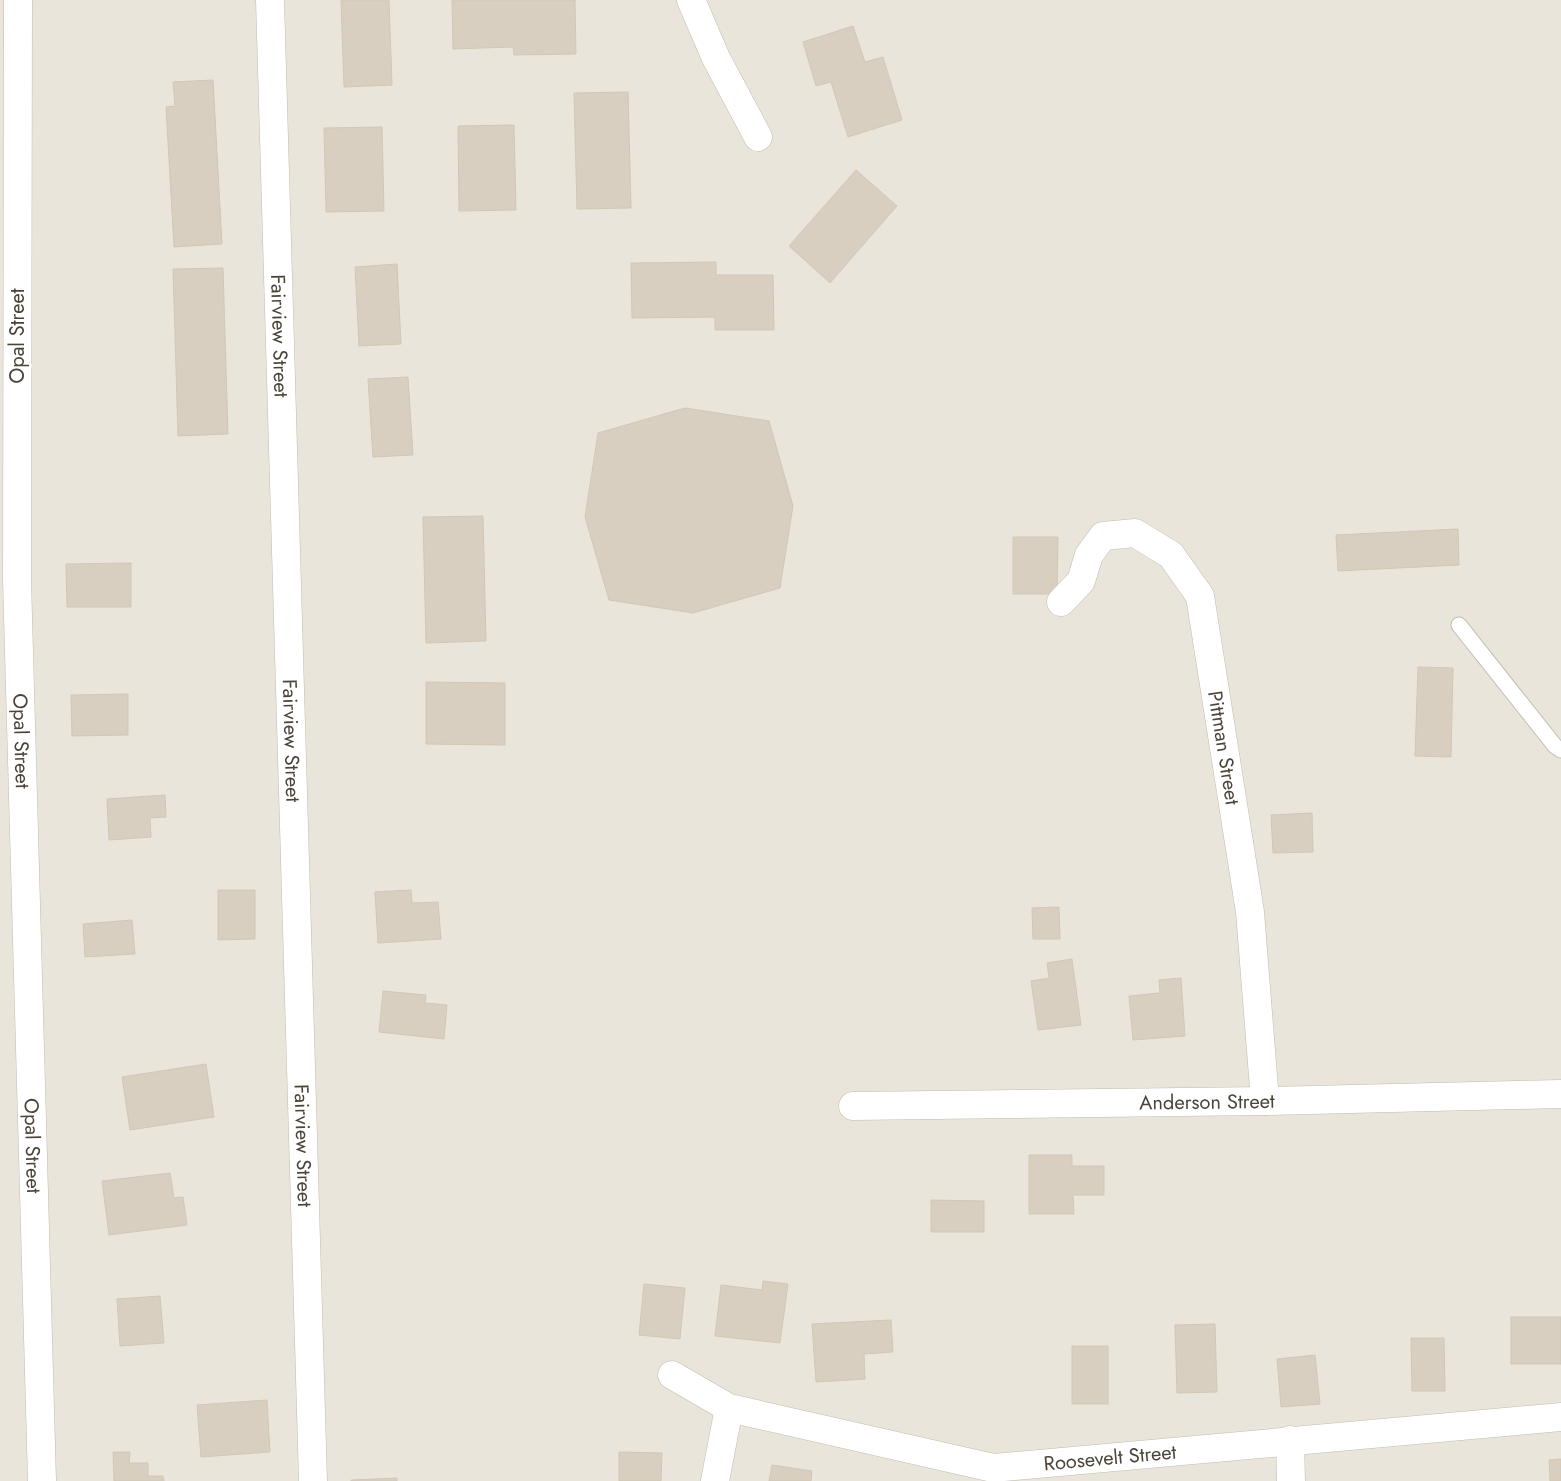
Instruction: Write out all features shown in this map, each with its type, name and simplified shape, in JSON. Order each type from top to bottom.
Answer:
[{"type":"street","name":"Opal Street","points":[[18,0],[8,581],[42,1481]]},
{"type":"street","name":"Fairview Street","points":[[270,0],[313,1481]]},
{"type":"street","points":[[691,0],[716,58],[758,137]]},
{"type":"street","name":"Pittman Street","points":[[1061,602],[1081,581],[1089,555],[1103,536],[1135,533],[1172,555],[1200,596],[1250,912],[1265,1101]]},
{"type":"street","name":"Anderson Street","points":[[853,1106],[1265,1101],[1561,1094]]},
{"type":"street","name":"Roosevelt Street","points":[[672,1376],[729,1408],[993,1475],[1290,1440],[1561,1416]]},
{"type":"street","points":[[715,1481],[729,1408]]},
{"type":"street","points":[[1290,1440],[1291,1481]]},
{"type":"lane","points":[[1459,625],[1555,746],[1561,750]]},
{"type":"shaded area","points":[[0,0],[1561,0],[1561,1481],[0,1481]]},
{"type":"building","points":[[341,0],[389,0],[392,85],[344,87]]},
{"type":"building","points":[[452,0],[575,0],[576,54],[514,55],[513,47],[453,49]]},
{"type":"building","points":[[853,26],[865,62],[883,57],[902,120],[848,137],[831,82],[816,86],[803,42]]},
{"type":"building","points":[[213,80],[222,244],[174,247],[166,107],[175,106],[173,82]]},
{"type":"building","points":[[628,92],[631,208],[577,209],[574,93]]},
{"type":"building","points":[[514,125],[516,210],[459,211],[458,126]]},
{"type":"building","points":[[382,127],[384,211],[326,212],[324,128]]},
{"type":"building","points":[[856,170],[897,206],[830,283],[789,246]]},
{"type":"building","points":[[716,262],[716,275],[773,275],[774,330],[715,330],[715,317],[632,318],[631,263]]},
{"type":"building","points":[[397,264],[401,344],[359,346],[355,267]]},
{"type":"building","points":[[223,268],[228,434],[178,436],[173,269]]},
{"type":"building","points":[[408,377],[413,455],[373,457],[368,379]]},
{"type":"building","points":[[685,408],[769,421],[793,506],[780,588],[693,613],[609,600],[585,517],[598,433]]},
{"type":"building","points":[[483,516],[486,641],[426,643],[423,517]]},
{"type":"building","points":[[1458,529],[1459,565],[1338,571],[1336,535]]},
{"type":"building","points":[[1013,537],[1058,537],[1057,594],[1013,594]]},
{"type":"building","points":[[131,563],[131,607],[67,607],[66,564]]},
{"type":"building","points":[[1418,667],[1453,668],[1451,757],[1415,756]]},
{"type":"building","points":[[426,682],[505,683],[505,745],[426,744]]},
{"type":"building","points":[[128,694],[128,735],[72,736],[71,695]]},
{"type":"building","points":[[165,795],[166,817],[150,818],[151,837],[109,840],[107,799]]},
{"type":"building","points":[[1312,813],[1313,852],[1273,853],[1271,815]]},
{"type":"building","points":[[218,890],[255,890],[255,939],[218,940]]},
{"type":"building","points":[[411,890],[412,903],[438,902],[441,939],[378,943],[375,892]]},
{"type":"building","points":[[1059,907],[1060,939],[1033,939],[1032,908]]},
{"type":"building","points":[[132,920],[135,954],[85,957],[83,924]]},
{"type":"building","points":[[1072,959],[1081,1025],[1038,1030],[1031,981],[1049,978],[1047,963]]},
{"type":"building","points":[[1181,978],[1185,1036],[1133,1040],[1129,996],[1160,993],[1159,980]]},
{"type":"building","points":[[383,991],[426,995],[425,1003],[447,1005],[444,1039],[379,1032]]},
{"type":"building","points":[[206,1064],[214,1117],[130,1130],[122,1077]]},
{"type":"building","points":[[1029,1155],[1072,1155],[1072,1166],[1104,1166],[1104,1195],[1073,1195],[1074,1214],[1029,1214]]},
{"type":"building","points":[[170,1173],[174,1198],[183,1197],[187,1225],[109,1235],[102,1181]]},
{"type":"building","points":[[931,1200],[984,1201],[984,1232],[931,1232]]},
{"type":"building","points":[[763,1281],[788,1284],[780,1343],[715,1336],[721,1285],[762,1290]]},
{"type":"building","points":[[644,1284],[685,1288],[680,1339],[639,1335]]},
{"type":"building","points":[[160,1296],[164,1343],[120,1346],[117,1299]]},
{"type":"building","points":[[1511,1317],[1561,1317],[1561,1364],[1511,1364]]},
{"type":"building","points":[[891,1320],[893,1352],[864,1354],[865,1379],[816,1382],[812,1324]]},
{"type":"building","points":[[1215,1324],[1217,1392],[1177,1393],[1175,1325]]},
{"type":"building","points":[[1411,1338],[1444,1338],[1445,1391],[1412,1391]]},
{"type":"building","points":[[1072,1346],[1108,1346],[1108,1404],[1072,1404]]},
{"type":"building","points":[[1315,1355],[1320,1404],[1281,1407],[1277,1359]]},
{"type":"building","points":[[267,1400],[270,1452],[201,1457],[197,1405]]},
{"type":"building","points":[[113,1452],[130,1452],[129,1463],[148,1463],[148,1476],[163,1476],[164,1481],[114,1481]]},
{"type":"building","points":[[619,1452],[662,1453],[661,1481],[619,1481]]},
{"type":"building","points":[[1561,1459],[1561,1481],[1550,1481],[1549,1460]]},
{"type":"building","points":[[772,1465],[812,1471],[811,1481],[769,1481]]},
{"type":"building","points":[[397,1478],[397,1481],[351,1481],[351,1480]]}]
